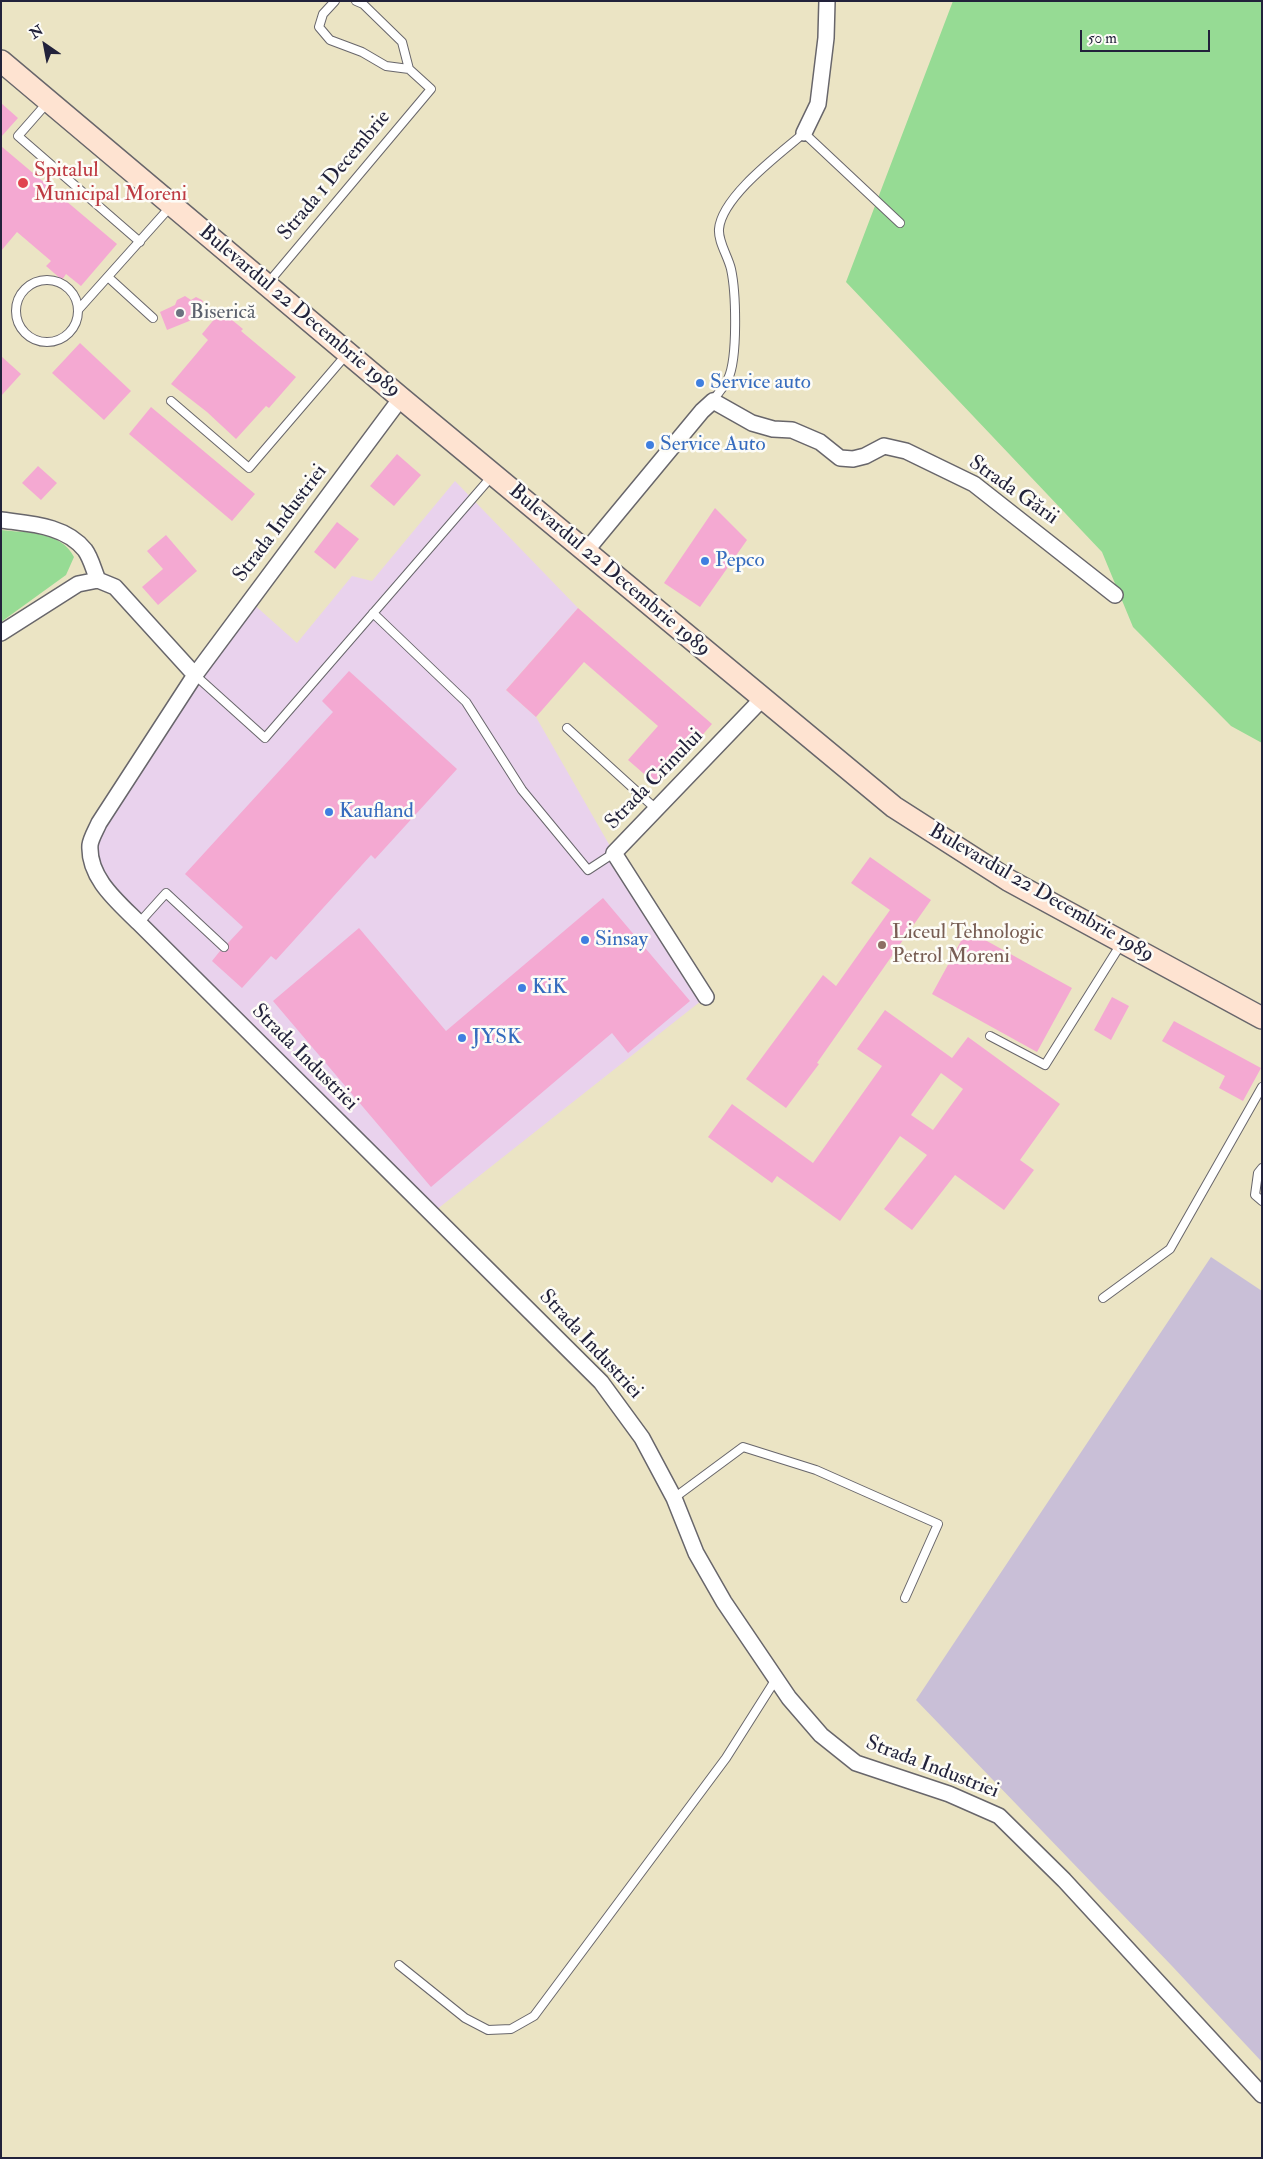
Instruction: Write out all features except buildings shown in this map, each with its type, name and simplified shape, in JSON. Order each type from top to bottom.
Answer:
[{"type":"main road","name":"Bulevardul 22 Decembrie 1989","points":[[1,61],[401,398],[894,807],[1008,880],[1262,1018]]},
{"type":"street","points":[[804,133],[818,104],[826,38],[827,1]]},
{"type":"street","name":"Strada Industriei","points":[[401,398],[195,675],[99,823],[90,843],[91,860],[96,875],[110,894],[601,1382],[642,1438],[674,1498],[701,1562],[724,1602],[789,1698],[821,1735],[856,1764],[949,1794],[999,1816],[1064,1880],[1262,2095]]},
{"type":"street","points":[[586,551],[702,411],[713,401]]},
{"type":"street","name":"Strada Gării","points":[[713,401],[752,423],[773,429],[792,430],[820,442],[840,458],[853,459],[884,446],[906,451],[974,484],[1115,595]]},
{"type":"street","points":[[1,520],[40,525],[64,534],[86,551],[98,580]]},
{"type":"street","points":[[1,633],[78,584],[98,580],[115,587],[195,675]]},
{"type":"street","name":"Strada Crinului","points":[[706,997],[614,853],[762,699]]},
{"type":"lane","points":[[335,1],[323,14],[319,27],[323,34],[330,40],[362,52],[386,66],[408,69],[402,42],[363,4],[356,1]]},
{"type":"lane","name":"Strada 1 Decembrie","points":[[266,285],[431,89],[408,69]]},
{"type":"lane","points":[[48,101],[18,136],[140,242]]},
{"type":"lane","points":[[713,401],[728,378],[734,344],[732,275],[728,256],[720,239],[719,228],[732,201],[754,176],[804,133],[900,223]]},
{"type":"lane","points":[[78,310],[76,300],[71,292],[55,281],[45,280],[27,287],[21,294],[16,313],[18,323],[32,339],[48,342],[63,337],[71,330],[76,321],[78,310],[172,205]]},
{"type":"lane","points":[[108,277],[153,318]]},
{"type":"lane","points":[[171,401],[249,468],[348,353]]},
{"type":"lane","points":[[195,675],[265,738],[494,475]]},
{"type":"lane","points":[[373,613],[466,702],[522,790],[588,870],[614,853]]},
{"type":"lane","points":[[567,728],[656,809]]},
{"type":"lane","points":[[139,923],[166,894],[224,947]]},
{"type":"lane","points":[[990,1036],[1044,1065],[1122,942]]},
{"type":"lane","points":[[1103,1298],[1170,1249],[1262,1087]]},
{"type":"lane","points":[[1262,1168],[1258,1173],[1255,1194],[1262,1202]]},
{"type":"lane","points":[[674,1498],[743,1447],[816,1470],[938,1524],[904,1598]]},
{"type":"lane","points":[[399,1965],[465,2018],[488,2030],[511,2029],[534,2016],[726,1758],[776,1679]]},
{"type":"shaded area","points":[[455,481],[578,608],[506,690],[536,717],[614,853],[706,997],[431,1214],[139,923],[91,860],[99,823],[250,601],[297,643],[352,576],[372,581]]},
{"type":"shaded area","points":[[1211,1257],[1262,1291],[1262,2062],[916,1700]]},
{"type":"green space","points":[[953,1],[1262,1],[1262,743],[1231,726],[1133,627],[1102,552],[846,282]]},
{"type":"green space","points":[[1,530],[32,533],[52,538],[68,548],[74,557],[66,575],[1,622]]},
{"type":"place","name":"Spitalul Municipal Moreni","points":[[23,183]]},
{"type":"place","name":"Biserică","points":[[180,313]]},
{"type":"place","name":"Service auto","points":[[700,383]]},
{"type":"place","name":"Service Auto","points":[[650,445]]},
{"type":"place","name":"Pepco","points":[[705,561]]},
{"type":"place","name":"Kaufland","points":[[329,812]]},
{"type":"place","name":"Sinsay","points":[[585,940]]},
{"type":"place","name":"Liceul Tehnologic Petrol Moreni","points":[[882,945]]},
{"type":"place","name":"KiK","points":[[522,988]]},
{"type":"place","name":"JYSK","points":[[462,1038]]}]
